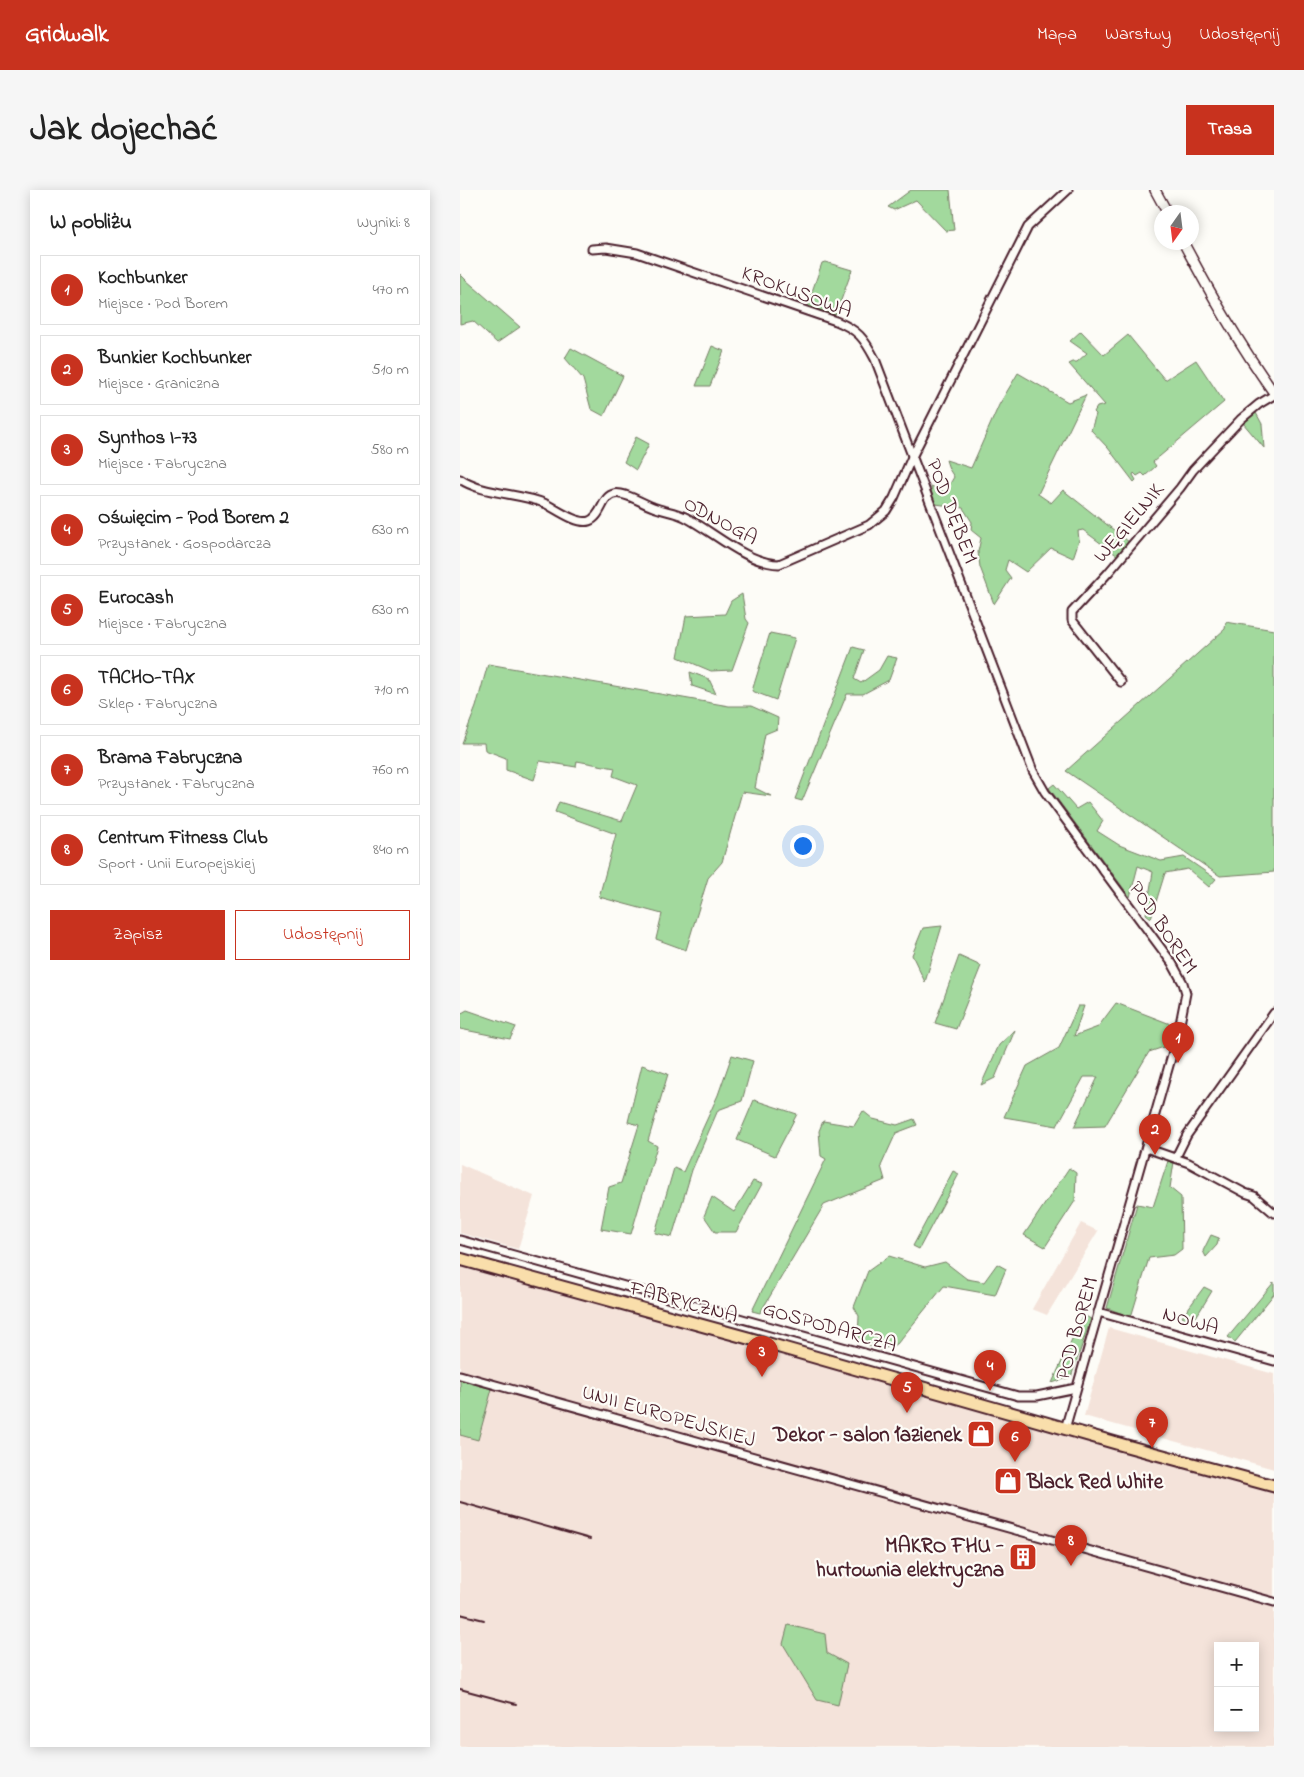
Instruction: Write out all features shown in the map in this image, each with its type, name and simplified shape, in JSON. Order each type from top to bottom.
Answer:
[{"type":"main road","name":"FABRYCZNA","points":[[460,1259],[757,1340],[1065,1429],[1274,1486]]},
{"type":"street","name":"POD DĘBEM","points":[[1028,756],[912,457],[1028,227],[1068,190]]},
{"type":"street","points":[[1155,190],[1163,205]]},
{"type":"street","name":"KROKUSOWA","points":[[592,249],[606,248],[637,253],[836,321],[857,332],[865,339],[875,359],[912,457]]},
{"type":"street","points":[[1187,250],[1221,313],[1274,394]]},
{"type":"street","name":"WĘGIELNIK","points":[[1121,682],[1072,620],[1072,612],[1108,573],[1193,470],[1241,419],[1274,394]]},
{"type":"street","name":"ODNOGA","points":[[460,479],[476,486],[537,501],[582,522],[594,518],[608,496],[614,493],[623,494],[655,508],[684,517],[753,558],[769,564],[779,564],[869,525],[878,519],[886,511],[894,498],[912,457]]},
{"type":"street","name":"POD BOREM","points":[[1028,756],[1033,771],[1045,792],[1172,963],[1183,982],[1186,993],[1178,1034],[1065,1429]]},
{"type":"street","points":[[1176,1157],[1187,1135],[1274,1012]]},
{"type":"street","points":[[1146,1148],[1176,1157],[1254,1196],[1274,1213]]},
{"type":"street","name":"GOSPODARCZA","points":[[460,1240],[1018,1396],[1037,1396],[1076,1388]]},
{"type":"street","name":"NOWA","points":[[1098,1312],[1274,1361]]},
{"type":"street","name":"UNII EUROPEJSKIEJ","points":[[460,1375],[1274,1602]]},
{"type":"shaded area","points":[[460,1164],[534,1196],[518,1249],[460,1233]]},
{"type":"shaded area","points":[[1081,1223],[1098,1231],[1047,1315],[1032,1309]]},
{"type":"shaded area","points":[[460,1264],[1274,1492],[1274,1747],[460,1747]]},
{"type":"shaded area","points":[[1109,1328],[1274,1374],[1274,1469],[1084,1416]]},
{"type":"green space","points":[[911,190],[950,190],[954,230],[946,231],[916,200],[894,210],[888,207]]},
{"type":"green space","points":[[825,262],[852,270],[836,314],[831,315],[809,307],[808,303],[822,263]]},
{"type":"green space","points":[[460,274],[520,327],[497,343],[473,321],[460,324]]},
{"type":"green space","points":[[1081,331],[1104,355],[1128,335],[1165,380],[1196,360],[1224,402],[1153,462],[1156,466],[1145,476],[1142,473],[1137,476],[1134,473],[1133,475],[1136,480],[1134,482],[1108,448],[1091,430],[1096,414],[1094,412],[1097,407],[1105,405],[1069,364],[1077,362],[1087,353],[1070,341]]},
{"type":"green space","points":[[712,346],[724,351],[710,386],[696,386]]},
{"type":"green space","points":[[571,348],[623,376],[604,416],[591,409],[583,379],[565,358]]},
{"type":"green space","points":[[1018,373],[1068,402],[1086,395],[1038,494],[1051,503],[1063,490],[1129,542],[1118,556],[1083,530],[1078,531],[1079,540],[1073,558],[1051,548],[1026,572],[1008,560],[1005,570],[1011,578],[994,604],[980,567],[978,552],[981,538],[971,530],[972,522],[963,508],[936,504],[932,497],[931,486],[945,492],[954,477],[946,460],[971,468],[999,405]]},
{"type":"green space","points":[[1255,411],[1262,424],[1264,448],[1243,423]]},
{"type":"green space","points":[[636,437],[649,444],[636,470],[624,462]]},
{"type":"green space","points":[[742,594],[746,619],[749,623],[732,670],[711,671],[678,657],[686,616],[725,614],[731,601]]},
{"type":"green space","points":[[1226,622],[1274,630],[1274,872],[1220,876],[1066,771],[1225,629]]},
{"type":"green space","points":[[770,633],[795,638],[776,700],[752,691]]},
{"type":"green space","points":[[853,647],[864,650],[854,679],[861,683],[879,670],[887,656],[897,658],[889,680],[863,694],[847,694],[802,801],[795,799]]},
{"type":"green space","points":[[488,664],[729,706],[751,706],[778,718],[777,729],[765,734],[755,788],[771,796],[742,792],[722,862],[708,878],[686,950],[656,939],[662,914],[599,897],[616,834],[555,812],[559,802],[622,821],[637,785],[613,776],[615,768],[577,761],[576,767],[540,761],[534,780],[506,770],[506,758],[485,750],[484,743],[462,743],[476,707]]},
{"type":"green space","points":[[690,672],[709,679],[716,694],[692,686]]},
{"type":"green space","points":[[1054,784],[1076,809],[1088,802],[1103,821],[1097,831],[1119,845],[1161,861],[1184,857],[1216,879],[1209,887],[1188,869],[1165,873],[1151,918],[1146,914],[1153,872],[1138,866],[1130,897],[1049,788]]},
{"type":"green space","points":[[942,926],[925,982],[912,955],[923,928]]},
{"type":"green space","points":[[959,956],[981,966],[956,1029],[935,1023]]},
{"type":"green space","points":[[1116,1003],[1173,1025],[1167,1046],[1149,1052],[1105,1126],[1074,1127],[1098,1077],[1084,1077],[1057,1126],[1004,1117],[1027,1066],[1059,1048],[1078,1006],[1084,1006],[1074,1036],[1098,1027]]},
{"type":"green space","points":[[467,1010],[516,1027],[510,1039],[460,1029],[460,1014]]},
{"type":"green space","points":[[1015,1030],[995,1078],[981,1085],[999,1045]]},
{"type":"green space","points":[[732,1055],[753,1061],[742,1101],[718,1110],[692,1170],[672,1237],[655,1233],[674,1168],[683,1172],[718,1095]]},
{"type":"green space","points":[[642,1065],[668,1074],[648,1141],[657,1146],[631,1234],[601,1229],[609,1187],[621,1183],[639,1125],[628,1122]]},
{"type":"green space","points":[[754,1100],[797,1114],[775,1156],[737,1140]]},
{"type":"green space","points":[[863,1111],[873,1119],[897,1125],[914,1119],[917,1125],[896,1133],[881,1166],[885,1180],[824,1205],[760,1313],[752,1311],[826,1159],[821,1156],[819,1131],[823,1121],[854,1126]]},
{"type":"green space","points":[[1168,1161],[1174,1162],[1170,1188],[1181,1197],[1182,1249],[1174,1255],[1149,1258],[1131,1317],[1107,1308],[1137,1204],[1153,1207]]},
{"type":"green space","points":[[1069,1168],[1076,1173],[1075,1201],[1045,1247],[1024,1235]]},
{"type":"green space","points":[[953,1171],[959,1174],[919,1249],[913,1246]]},
{"type":"green space","points":[[753,1181],[762,1184],[736,1232],[715,1232],[704,1216],[712,1197],[734,1212]]},
{"type":"green space","points":[[1211,1235],[1219,1238],[1217,1245],[1206,1257],[1203,1251]]},
{"type":"green space","points":[[889,1256],[925,1267],[945,1262],[967,1279],[984,1282],[997,1264],[1006,1269],[995,1295],[944,1286],[897,1344],[879,1350],[858,1340],[859,1316],[854,1307],[868,1271]]},
{"type":"green space","points":[[1274,1282],[1274,1294],[1235,1342],[1228,1337]]},
{"type":"green space","points":[[1204,1287],[1212,1291],[1193,1322],[1182,1317]]},
{"type":"green space","points":[[1083,1315],[1091,1319],[1071,1377],[1052,1383]]},
{"type":"green space","points":[[460,1380],[492,1389],[478,1440],[460,1435]]},
{"type":"green space","points":[[788,1625],[825,1634],[827,1653],[847,1664],[838,1705],[817,1700],[783,1644]]},
{"type":"railway","points":[[460,1502],[590,1539]]},
{"type":"railway","points":[[460,1614],[484,1620]]},
{"type":"railway","points":[[460,1689],[516,1704]]},
{"type":"place","name":"Kochbunker","points":[[1178,1063]]},
{"type":"place","name":"Bunkier Kochbunker","points":[[1155,1155]]},
{"type":"place","name":"Synthos I-73","points":[[762,1377]]},
{"type":"place","name":"Oświęcim - Pod Borem 2","points":[[990,1391]]},
{"type":"place","name":"Eurocash","points":[[907,1413]]},
{"type":"place","name":"Dekor - salon łazienek","points":[[981,1434]]},
{"type":"place","name":"Brama Fabryczna","points":[[1152,1448]]},
{"type":"place","name":"TACHO-TAX","points":[[1015,1462]]},
{"type":"place","name":"Black Red White","points":[[1008,1481]]},
{"type":"place","name":"MAKRO FHU - hurtownia elektryczna","points":[[1023,1557]]},
{"type":"place","name":"Centrum Fitness Club","points":[[1071,1566]]}]
